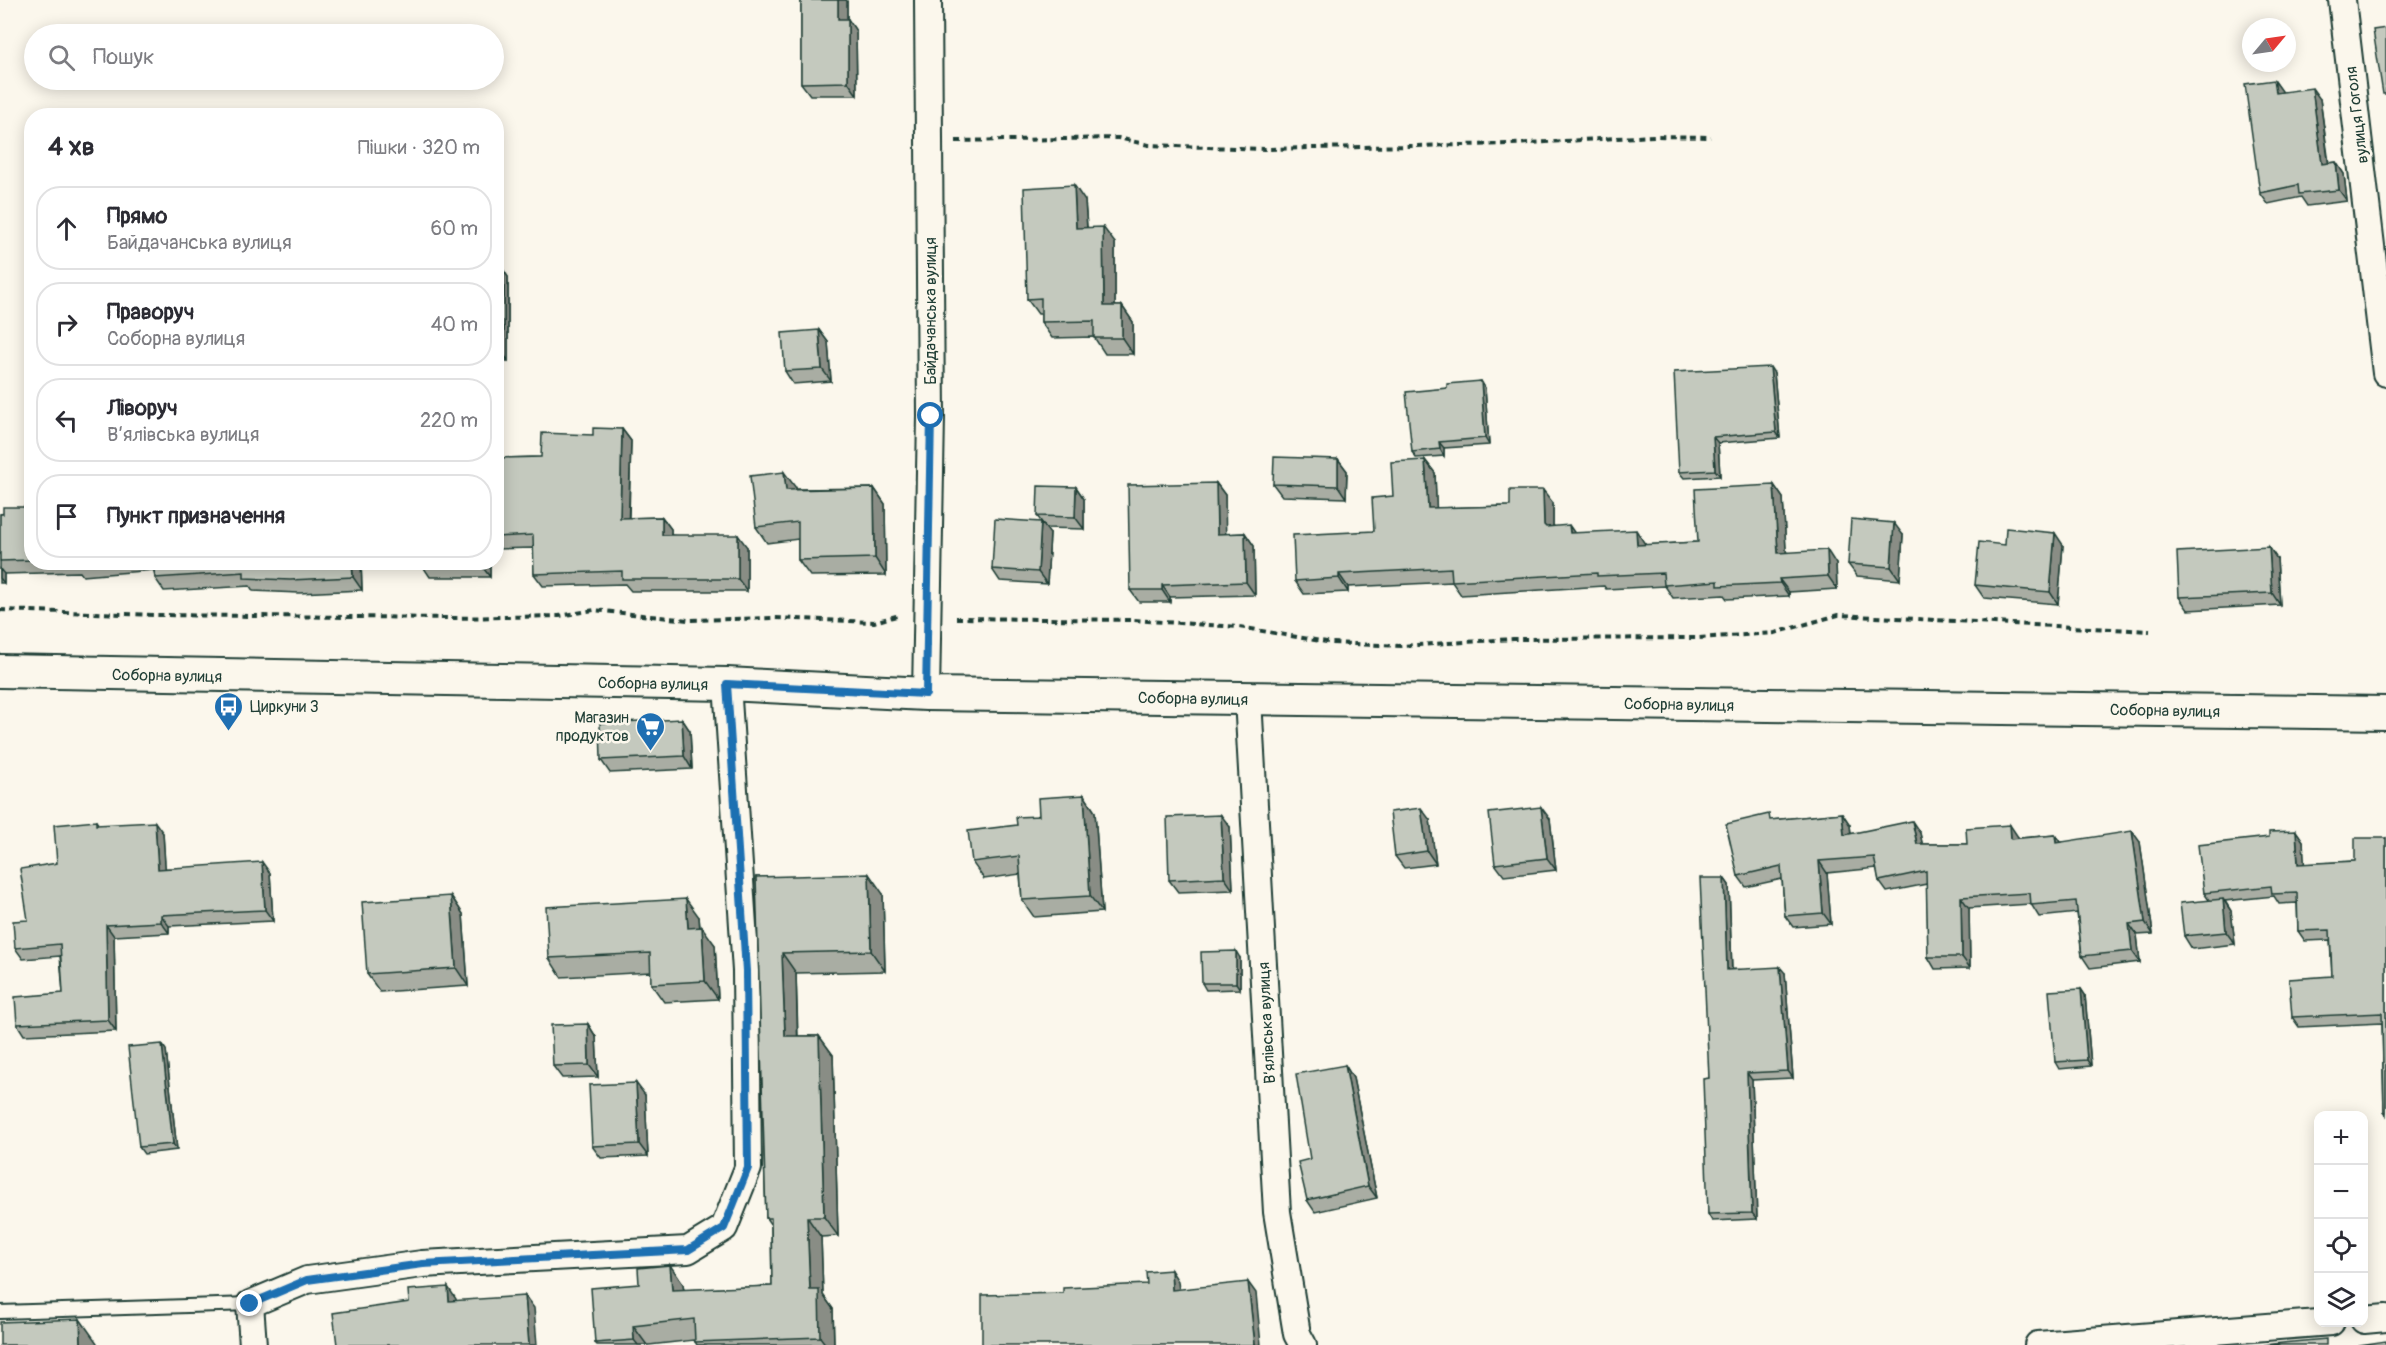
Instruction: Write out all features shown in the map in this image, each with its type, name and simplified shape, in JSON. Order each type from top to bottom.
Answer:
[{"type":"street","name":"Байдачанська вулиця","points":[[926,694],[931,416],[928,0]]},
{"type":"street","name":"вулиця Гоголя","points":[[2342,0],[2386,374]]},
{"type":"street","name":"Соборна вулиця","points":[[0,671],[727,684],[926,694],[2386,713]]},
{"type":"street","points":[[253,1345],[250,1304],[307,1280],[423,1264],[688,1250],[724,1228],[748,1168],[746,971],[727,684]]},
{"type":"street","name":"В’ялівська вулиця","points":[[1248,699],[1277,1212],[1297,1334],[1303,1345]]},
{"type":"street","points":[[2368,1320],[2386,1318]]},
{"type":"street","points":[[2038,1345],[2314,1324]]},
{"type":"lane","points":[[0,1312],[250,1304]]},
{"type":"path","points":[[929,141],[1118,138],[1149,145],[1264,149],[1511,144],[1654,136],[1711,137]]},
{"type":"path","points":[[0,610],[156,615],[452,618],[559,616],[594,610],[687,620],[774,618],[874,622],[928,608],[958,619],[1133,620],[1239,627],[1332,643],[1401,646],[1513,639],[1698,638],[1775,633],[1838,615],[2150,631]]},
{"type":"building","points":[[801,0],[838,0],[838,19],[848,19],[848,82],[801,83]]},
{"type":"building","points":[[2386,28],[2386,94],[2383,94],[2373,30]]},
{"type":"building","points":[[2274,80],[2276,93],[2312,88],[2322,164],[2336,162],[2339,190],[2299,194],[2298,185],[2260,193],[2245,84]]},
{"type":"building","points":[[1074,185],[1076,228],[1103,227],[1104,306],[1122,306],[1122,338],[1094,338],[1094,321],[1041,322],[1041,298],[1027,299],[1024,188]]},
{"type":"building","points":[[819,330],[822,369],[785,371],[782,333]]},
{"type":"building","points":[[1770,367],[1776,432],[1713,437],[1715,470],[1679,472],[1674,372]]},
{"type":"building","points":[[1481,381],[1485,438],[1439,442],[1440,449],[1412,452],[1406,392],[1447,388],[1447,384]]},
{"type":"building","points":[[593,428],[622,429],[620,518],[662,517],[662,535],[738,535],[738,579],[622,579],[622,571],[534,574],[533,535],[504,537],[504,458],[541,457],[542,433],[593,435]]},
{"type":"building","points":[[1274,457],[1338,459],[1338,486],[1273,484]]},
{"type":"building","points":[[1425,460],[1428,508],[1510,506],[1510,490],[1543,490],[1544,525],[1546,527],[1569,525],[1570,533],[1636,530],[1637,545],[1698,542],[1695,489],[1774,485],[1778,553],[1827,550],[1828,576],[1779,579],[1780,583],[1718,586],[1718,581],[1664,585],[1663,573],[1597,576],[1597,573],[1452,581],[1451,568],[1339,574],[1339,578],[1295,581],[1293,535],[1374,531],[1372,498],[1393,496],[1391,462]]},
{"type":"building","points":[[784,472],[786,490],[874,488],[875,558],[798,560],[798,522],[756,527],[750,476]]},
{"type":"building","points":[[1216,483],[1217,534],[1245,533],[1246,582],[1162,585],[1162,590],[1130,590],[1128,485]]},
{"type":"building","points":[[1038,486],[1076,487],[1075,517],[1037,516]]},
{"type":"building","points":[[3,507],[24,507],[24,560],[0,561],[0,514],[3,514]]},
{"type":"building","points":[[995,519],[1041,522],[1038,572],[992,569]]},
{"type":"building","points":[[1851,519],[1894,523],[1891,567],[1848,564]]},
{"type":"building","points":[[2006,528],[2055,533],[2050,592],[1975,585],[1979,542],[2005,545]]},
{"type":"building","points":[[2269,547],[2272,593],[2179,597],[2177,552]]},
{"type":"building","points":[[154,570],[353,570],[353,577],[290,580],[244,578],[244,572],[155,578]]},
{"type":"building","points":[[682,719],[684,756],[601,760],[600,723]]},
{"type":"building","points":[[1084,795],[1090,896],[1022,900],[1019,856],[972,862],[968,831],[1017,825],[1016,817],[1039,816],[1038,798]]},
{"type":"building","points":[[1541,807],[1547,858],[1495,864],[1489,813]]},
{"type":"building","points":[[1421,808],[1427,851],[1395,856],[1390,812]]},
{"type":"building","points":[[1842,813],[1844,835],[1912,821],[1917,844],[1967,844],[1966,828],[2010,825],[2011,839],[2055,835],[2056,843],[2132,831],[2145,922],[2129,924],[2132,951],[2082,956],[2076,901],[2031,905],[2030,893],[1961,897],[1962,957],[1928,957],[1926,871],[1879,881],[1874,857],[1819,861],[1823,913],[1785,916],[1781,866],[1738,876],[1726,824],[1769,814],[1770,820]]},
{"type":"building","points":[[1221,815],[1224,877],[1169,880],[1167,817]]},
{"type":"building","points":[[96,821],[96,825],[155,822],[158,869],[262,862],[265,910],[161,915],[161,922],[106,925],[108,1020],[17,1024],[15,997],[63,993],[60,944],[15,948],[13,921],[28,920],[20,869],[57,863],[54,825]]},
{"type":"building","points":[[2296,831],[2298,864],[2355,861],[2355,838],[2386,838],[2386,1112],[2384,1112],[2382,1013],[2292,1017],[2289,979],[2332,976],[2330,930],[2298,931],[2297,893],[2272,894],[2271,886],[2204,893],[2198,845],[2269,837],[2269,832]]},
{"type":"building","points":[[869,874],[871,951],[782,953],[785,1036],[819,1036],[824,1217],[807,1217],[810,1290],[819,1290],[820,1337],[695,1342],[694,1319],[633,1326],[634,1340],[595,1343],[591,1288],[639,1284],[638,1268],[670,1265],[672,1290],[772,1286],[771,1218],[766,1218],[756,877]]},
{"type":"building","points":[[1700,878],[1724,878],[1727,970],[1780,967],[1788,1071],[1747,1073],[1752,1213],[1708,1214],[1703,1079],[1709,1078]]},
{"type":"building","points":[[451,896],[456,968],[367,974],[362,902]]},
{"type":"building","points":[[686,899],[688,928],[702,927],[705,981],[651,984],[650,953],[549,958],[546,907]]},
{"type":"building","points":[[2223,899],[2226,932],[2184,936],[2180,903]]},
{"type":"building","points":[[1236,951],[1236,983],[1202,983],[1201,952]]},
{"type":"building","points":[[2081,989],[2087,1060],[2055,1062],[2049,991]]},
{"type":"building","points":[[588,1024],[589,1065],[553,1066],[551,1025]]},
{"type":"building","points":[[162,1044],[173,1144],[139,1147],[128,1047]]},
{"type":"building","points":[[1345,1065],[1368,1186],[1307,1200],[1298,1162],[1310,1159],[1296,1074]]},
{"type":"building","points":[[636,1083],[639,1144],[592,1146],[589,1085]]},
{"type":"building","points":[[1171,1270],[1172,1290],[1248,1282],[1255,1345],[982,1345],[982,1295],[1063,1293],[1063,1288],[1147,1284],[1146,1272]]},
{"type":"building","points":[[448,1287],[449,1301],[525,1296],[529,1345],[337,1345],[333,1313],[409,1302],[408,1290]]},
{"type":"building","points":[[80,1319],[81,1345],[0,1345],[0,1322]]},
{"type":"building","points":[[2326,1339],[2326,1345],[2264,1345],[2272,1344]]},
{"type":"building","points":[[2386,1341],[2386,1345],[2359,1345]]},
{"type":"place","name":"Циркуни 3","points":[[229,732]]},
{"type":"place","name":"Магазин продуктов","points":[[650,752]]},
{"type":"route","points":[[250,1304],[307,1280],[423,1264],[688,1250],[724,1228],[748,1168],[746,971],[727,684],[926,694],[931,416]]}]
